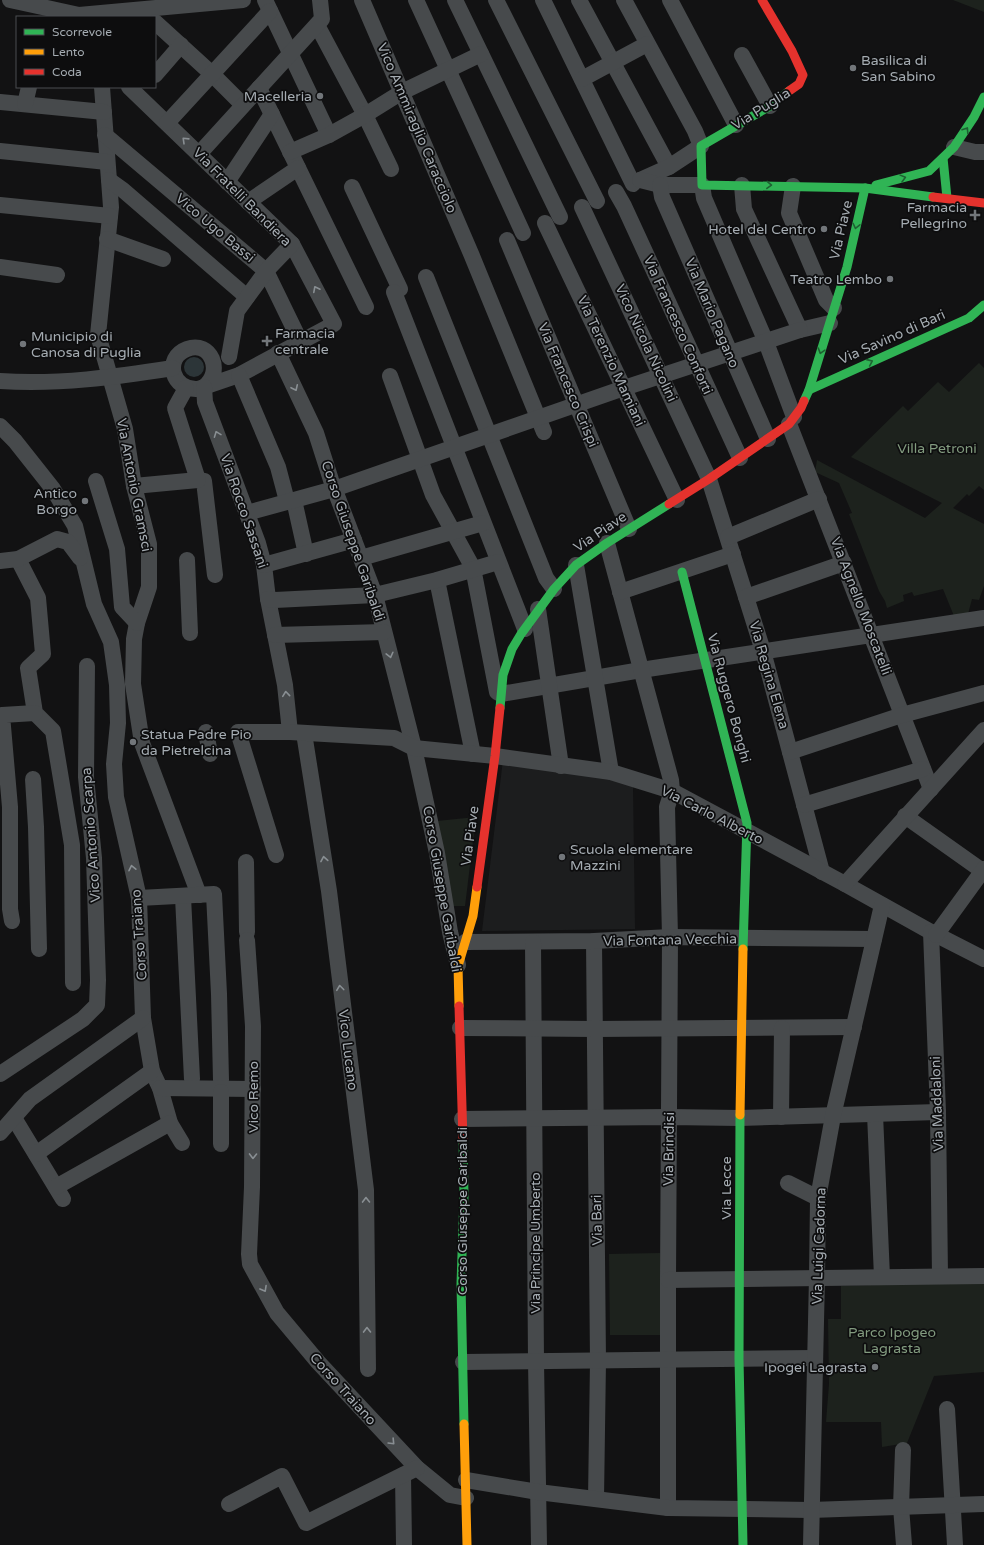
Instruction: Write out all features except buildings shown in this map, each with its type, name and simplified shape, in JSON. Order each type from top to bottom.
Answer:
[{"type":"street","points":[[0,4],[3,0]]},
{"type":"street","points":[[10,0],[44,12],[79,15],[95,10],[151,11],[221,1],[243,0]]},
{"type":"street","points":[[198,154],[322,19],[320,0]]},
{"type":"street","name":"Vico Ammiraglio Caracciolo","points":[[362,0],[472,256],[541,425]]},
{"type":"street","points":[[416,0],[523,233]]},
{"type":"street","points":[[454,0],[560,217]]},
{"type":"street","name":"Vico Nicola Nicolini","points":[[496,0],[589,204],[661,376],[709,480]]},
{"type":"street","points":[[543,0],[582,79],[637,182],[660,185],[865,188],[984,203]]},
{"type":"street","points":[[579,0],[669,167]]},
{"type":"street","points":[[624,0],[695,132],[701,146],[702,185]]},
{"type":"street","points":[[670,0],[736,125]]},
{"type":"street","name":"Via Puglia","points":[[637,182],[669,167],[701,146],[770,106],[799,84],[802,75],[792,51],[762,0]]},
{"type":"street","points":[[167,123],[212,74],[267,5],[329,135]]},
{"type":"street","points":[[156,17],[181,45],[243,105]]},
{"type":"street","points":[[317,25],[365,115],[391,169]]},
{"type":"street","points":[[582,79],[647,44]]},
{"type":"street","points":[[156,74],[181,45]]},
{"type":"street","points":[[290,152],[329,135],[402,92],[481,54]]},
{"type":"street","points":[[742,55],[770,106]]},
{"type":"street","points":[[25,104],[29,88]]},
{"type":"street","name":"Via Antonio Gramsci","points":[[102,88],[111,207],[98,335],[125,429],[134,486],[149,544],[149,587],[137,623],[134,639],[132,684],[142,743],[198,895]]},
{"type":"street","points":[[259,88],[366,307]]},
{"type":"street","name":"Via Fratelli Bandiera","points":[[137,90],[198,154],[292,244],[334,324],[300,341]]},
{"type":"street","points":[[865,188],[930,171],[954,147],[974,116],[984,97]]},
{"type":"street","points":[[0,102],[104,112]]},
{"type":"street","points":[[228,182],[272,114]]},
{"type":"street","name":"Vico Ugo Bassi","points":[[105,135],[266,271],[300,341]]},
{"type":"street","points":[[954,147],[975,152],[984,152]]},
{"type":"street","points":[[0,151],[107,162]]},
{"type":"street","points":[[943,158],[947,198]]},
{"type":"street","points":[[248,202],[298,168]]},
{"type":"street","points":[[108,180],[124,190],[247,297]]},
{"type":"street","name":"Via Mario Pagano","points":[[660,185],[662,197],[768,439]]},
{"type":"street","name":"Via Agnello Moscatelli","points":[[702,185],[704,198],[766,342],[819,499],[930,789]]},
{"type":"street","points":[[742,185],[744,209],[800,330]]},
{"type":"street","points":[[247,513],[334,489],[490,435],[541,425],[577,406],[624,388],[766,342],[800,330],[832,315],[789,213],[793,186]]},
{"type":"street","points":[[352,187],[397,291],[454,448],[525,629]]},
{"type":"street","name":"Via Piave","points":[[458,966],[473,916],[495,756],[503,675],[512,649],[538,609],[576,565],[607,543],[709,480],[768,439],[792,420],[801,408],[809,390],[847,267],[865,188]]},
{"type":"street","name":"Via Francesco Conforti","points":[[616,192],[624,206],[740,458]]},
{"type":"street","points":[[0,205],[110,216]]},
{"type":"street","name":"Via Terenzio Mamiani","points":[[545,223],[677,500]]},
{"type":"street","points":[[107,239],[163,259]]},
{"type":"street","name":"Via Francesco Crispi","points":[[507,240],[629,529]]},
{"type":"street","points":[[229,357],[237,311],[266,271],[292,244]]},
{"type":"street","points":[[0,267],[57,275]]},
{"type":"street","points":[[426,277],[546,578],[554,589]]},
{"type":"street","name":"Via Savino di Bari","points":[[809,390],[968,318],[984,305]]},
{"type":"street","points":[[260,362],[208,353],[198,348],[186,350],[177,357],[173,368],[175,378],[182,386],[186,388],[198,389],[239,375],[300,341]]},
{"type":"street","points":[[204,387],[209,383],[215,371],[212,358],[208,353]]},
{"type":"street","name":"Corso Giuseppe Garibaldi","points":[[278,353],[316,434],[334,489],[375,595],[414,748],[437,853],[450,932],[458,966],[464,1195],[461,1284],[467,1545]]},
{"type":"street","points":[[0,381],[21,382],[110,378],[173,368]]},
{"type":"street","points":[[239,375],[291,500],[306,554]]},
{"type":"street","points":[[390,376],[433,495],[473,568],[497,692],[501,694],[641,670],[984,618]]},
{"type":"street","name":"Via Rocco Sassani","points":[[204,387],[205,402],[247,513],[264,566],[268,599],[275,635],[297,733]]},
{"type":"street","points":[[186,388],[175,408],[198,480]]},
{"type":"street","name":"Corso Traiano","points":[[0,426],[15,441],[53,489],[75,526],[82,561],[94,604],[111,642],[117,684],[118,723],[114,764],[116,797],[138,898],[143,1018],[152,1071],[160,1088],[170,1123],[182,1143]]},
{"type":"street","points":[[134,486],[198,480],[204,481],[215,575]]},
{"type":"street","name":"Via Regina Elena","points":[[709,480],[763,651],[822,872]]},
{"type":"street","points":[[96,481],[117,549],[122,607],[137,623]]},
{"type":"street","points":[[728,537],[819,499]]},
{"type":"street","points":[[361,558],[484,523]]},
{"type":"street","points":[[0,561],[18,559],[57,539],[68,542],[82,561]]},
{"type":"street","points":[[264,566],[354,540]]},
{"type":"street","points":[[607,543],[671,780],[672,791]]},
{"type":"street","points":[[620,592],[733,554]]},
{"type":"street","points":[[18,559],[38,598],[43,654],[28,668],[35,713],[52,731],[72,845],[73,983]]},
{"type":"street","points":[[188,560],[190,633]]},
{"type":"street","points":[[268,599],[275,600],[375,595],[437,580],[473,568],[498,562]]},
{"type":"street","points":[[746,597],[844,563]]},
{"type":"street","points":[[576,565],[611,772]]},
{"type":"street","name":"Via Ruggero Bonghi","points":[[682,572],[747,822],[747,832]]},
{"type":"street","points":[[437,580],[473,754]]},
{"type":"street","points":[[538,609],[561,766]]},
{"type":"street","points":[[275,635],[384,632]]},
{"type":"street","points":[[111,642],[134,639]]},
{"type":"street","name":"Vico Antonio Scarpa","points":[[0,1074],[83,1019],[97,1005],[98,980],[95,936],[96,911],[94,858],[86,777],[87,666]]},
{"type":"street","points":[[117,684],[132,684]]},
{"type":"street","points":[[790,752],[902,715],[984,694]]},
{"type":"street","points":[[12,921],[10,908],[5,806],[2,715],[35,713]]},
{"type":"street","points":[[118,723],[139,719]]},
{"type":"street","points":[[845,884],[984,730]]},
{"type":"street","points":[[206,732],[210,754]]},
{"type":"street","points":[[276,855],[238,732],[297,733],[394,738],[414,748]]},
{"type":"street","name":"Vico Lucano","points":[[297,733],[329,891],[366,1190],[368,1369]]},
{"type":"street","name":"Via Carlo Alberto","points":[[414,748],[495,756],[611,772],[672,791],[845,884],[933,934],[984,960]]},
{"type":"street","points":[[804,805],[923,769]]},
{"type":"street","points":[[33,779],[39,949]]},
{"type":"street","name":"Via Brindisi","points":[[668,1508],[670,937],[667,807],[672,791]]},
{"type":"street","points":[[905,816],[983,871],[933,934]]},
{"type":"street","name":"Via Lecce","points":[[743,1545],[739,1359],[740,1118],[741,1027],[747,832]]},
{"type":"street","name":"Vico Remo","points":[[246,862],[247,936],[253,1026],[252,1187],[249,1254]]},
{"type":"street","points":[[138,898],[198,895]]},
{"type":"street","points":[[192,1079],[198,895]]},
{"type":"street","points":[[198,895],[219,994],[221,1144]]},
{"type":"street","name":"Via Luigi Cadorna","points":[[811,1545],[818,1198],[833,1116],[882,905]]},
{"type":"street","name":"Via Maddaloni","points":[[933,934],[938,1112],[940,1276]]},
{"type":"street","name":"Via Fontana Vecchia","points":[[465,942],[594,941],[670,937],[744,939],[874,939]]},
{"type":"street","name":"Via Bari","points":[[594,941],[598,1361],[596,1499]]},
{"type":"street","name":"Via Principe Umberto","points":[[533,942],[539,1545]]},
{"type":"street","points":[[0,1133],[30,1100],[143,1018]]},
{"type":"street","points":[[460,1028],[595,1029],[854,1027]]},
{"type":"street","points":[[781,1117],[782,1028]]},
{"type":"street","points":[[36,1154],[152,1071]]},
{"type":"street","points":[[160,1088],[253,1089]]},
{"type":"street","points":[[462,1119],[669,1117],[740,1118],[938,1112]]},
{"type":"street","points":[[875,1114],[882,1277]]},
{"type":"street","points":[[14,1118],[60,1193],[170,1123]]},
{"type":"street","points":[[788,1183],[818,1198]]},
{"type":"street","name":"Corso Traiano","points":[[249,1254],[250,1264],[278,1314],[410,1472],[450,1495],[466,1498]]},
{"type":"street","points":[[668,1280],[984,1276]]},
{"type":"street","points":[[463,1362],[815,1358]]},
{"type":"street","points":[[947,1409],[955,1545]]},
{"type":"street","points":[[903,1450],[901,1506],[904,1545]]},
{"type":"street","points":[[229,1504],[282,1476],[306,1523],[410,1472]]},
{"type":"street","points":[[404,1545],[410,1472]]},
{"type":"street","points":[[466,1480],[538,1492],[668,1508],[812,1510],[984,1504]]},
{"type":"shaded area","points":[[194,357],[201,360],[204,367],[201,374],[194,377],[187,374],[184,367],[187,360]]},
{"type":"shaded area","name":"Scuola elementare Mazzini","points":[[503,760],[609,778],[633,786],[635,929],[482,931]]},
{"type":"green space","points":[[953,0],[984,0],[984,12]]},
{"type":"green space","name":"Villa Petroni","points":[[979,363],[984,368],[984,490],[979,486],[969,496],[967,494],[953,508],[984,524],[984,586],[979,600],[972,599],[968,614],[954,616],[943,589],[914,596],[912,592],[903,595],[904,601],[887,608],[849,514],[852,513],[839,483],[815,472],[817,460],[925,518],[942,503],[851,457],[903,406],[908,411],[938,382],[949,392]]},
{"type":"green space","points":[[476,817],[465,906],[453,906],[437,821]]},
{"type":"green space","points":[[660,1253],[661,1335],[610,1335],[609,1254]]},
{"type":"green space","name":"Parco Ipogeo Lagrasta","points":[[984,1282],[984,1372],[934,1376],[907,1443],[882,1447],[881,1422],[826,1422],[829,1384],[828,1319],[841,1319],[841,1286]]},
{"type":"traffic: fast","points":[[789,91],[770,106],[701,146],[702,185],[865,188],[933,197]]},
{"type":"traffic: fast","points":[[876,185],[929,171],[954,147],[974,117],[984,97]]},
{"type":"traffic: fast","points":[[943,158],[947,198]]},
{"type":"traffic: fast","points":[[804,401],[809,390],[847,267],[865,188]]},
{"type":"traffic: fast","points":[[809,390],[969,318],[984,305]]},
{"type":"traffic: fast","points":[[500,708],[503,675],[512,649],[521,634],[554,589],[576,565],[607,543],[669,504]]},
{"type":"traffic: fast","points":[[682,572],[747,823],[743,949]]},
{"type":"traffic: fast","points":[[740,1115],[739,1359],[743,1545]]},
{"type":"traffic: fast","points":[[463,1141],[464,1195],[461,1284],[464,1424]]},
{"type":"traffic: slow","points":[[459,1006],[458,966],[473,916],[477,887]]},
{"type":"traffic: slow","points":[[740,1115],[743,949]]},
{"type":"traffic: slow","points":[[464,1424],[467,1545]]},
{"type":"traffic: jam","points":[[762,0],[792,51],[803,75],[799,84],[789,91]]},
{"type":"traffic: jam","points":[[933,197],[984,203]]},
{"type":"traffic: jam","points":[[669,504],[709,479],[789,424],[801,408],[804,401]]},
{"type":"traffic: jam","points":[[477,887],[500,708]]},
{"type":"traffic: jam","points":[[459,1006],[463,1141]]},
{"type":"place","name":"Basilica di San Sabino","points":[[853,68]]},
{"type":"place","name":"Macelleria","points":[[320,96]]},
{"type":"place","name":"Farmacia Pellegrino","points":[[975,215]]},
{"type":"place","name":"Hotel del Centro","points":[[824,229]]},
{"type":"place","name":"Teatro Lembo","points":[[890,279]]},
{"type":"place","name":"Farmacia centrale","points":[[267,341]]},
{"type":"place","name":"Municipio di Canosa di Puglia","points":[[23,344]]},
{"type":"place","name":"Antico Borgo","points":[[85,501]]},
{"type":"place","name":"Statua Padre Pio da Pietrelcina","points":[[133,742]]},
{"type":"place","name":"Scuola elementare Mazzini","points":[[562,857]]},
{"type":"place","name":"Ipogei Lagrasta","points":[[875,1367]]}]
